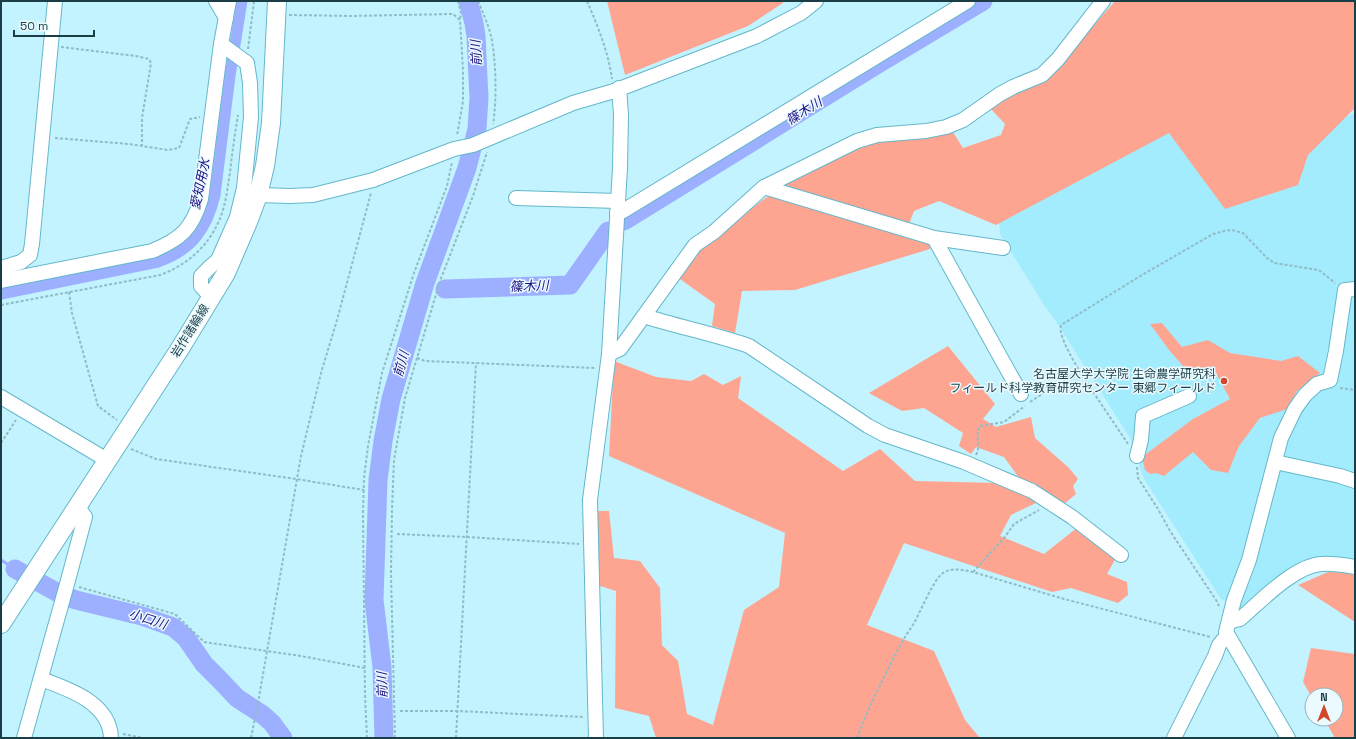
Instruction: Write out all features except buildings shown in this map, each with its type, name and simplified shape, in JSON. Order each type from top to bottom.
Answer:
[{"type":"main road","name":"岩作諸輪線","points":[[1,624],[181,347],[226,273],[248,222],[258,194],[265,166],[271,123],[276,8]]},
{"type":"street","points":[[1,268],[21,262],[30,254],[55,1]]},
{"type":"street","points":[[216,1],[226,18]]},
{"type":"street","points":[[1,282],[152,251],[170,244],[191,224],[201,199],[221,44],[229,1]]},
{"type":"street","points":[[258,194],[290,196],[313,195],[373,180],[454,150],[473,145],[573,103],[617,90],[757,36],[801,13],[816,1]]},
{"type":"street","points":[[516,198],[617,207],[623,211],[968,1]]},
{"type":"street","points":[[609,354],[620,349],[695,245],[714,232],[764,187],[857,141],[876,135],[946,128],[963,120],[1000,94],[1042,75],[1058,59],[1103,1]]},
{"type":"street","points":[[211,297],[201,286],[201,276],[218,260],[237,217],[244,188],[251,117],[250,83],[247,63],[221,44]]},
{"type":"street","points":[[596,738],[590,500],[609,354],[621,114],[617,90]]},
{"type":"street","points":[[764,187],[934,238],[1003,248]]},
{"type":"street","points":[[934,238],[1021,394]]},
{"type":"street","points":[[1288,738],[1226,632],[1234,600],[1249,560],[1280,438],[1298,404],[1305,395],[1317,384],[1330,380],[1350,289]]},
{"type":"street","points":[[644,316],[748,346],[868,426],[885,435],[971,466],[1032,491],[1072,517],[1121,555]]},
{"type":"street","points":[[1137,456],[1144,416],[1189,396]]},
{"type":"street","points":[[1,397],[107,460]]},
{"type":"street","points":[[1275,462],[1355,480]]},
{"type":"street","points":[[24,738],[84,517],[77,505]]},
{"type":"street","points":[[1232,621],[1240,619],[1288,578],[1302,570],[1320,564],[1355,567]]},
{"type":"street","points":[[1174,738],[1219,645],[1223,640]]},
{"type":"street","points":[[41,679],[62,686],[90,702],[105,717],[111,736]]},
{"type":"path","points":[[247,63],[254,1]]},
{"type":"path","points":[[367,738],[363,582],[364,490],[368,446],[382,373],[414,273],[447,186],[452,166],[463,101],[464,70],[460,20],[461,13],[458,1]]},
{"type":"path","points":[[395,738],[391,574],[394,460],[405,398],[416,358],[440,282],[473,196],[492,137],[495,113],[493,56],[491,38],[478,1]]},
{"type":"path","points":[[587,1],[603,40],[617,90]]},
{"type":"path","points":[[276,8],[352,16],[452,14],[460,20]]},
{"type":"path","points":[[51,46],[136,56],[149,59],[151,62],[143,111],[142,146]]},
{"type":"path","points":[[1,305],[164,274],[178,268],[192,258],[206,244],[214,231],[224,206],[238,112]]},
{"type":"path","points":[[41,137],[81,139],[168,150],[179,148],[190,119],[212,114]]},
{"type":"path","points":[[251,738],[296,479],[321,373],[337,320],[373,180]]},
{"type":"path","points":[[1220,610],[1218,603],[1170,531],[1138,478],[1137,456],[1079,371],[1063,339],[1060,330],[1061,325],[1214,234],[1232,230],[1243,233],[1267,258],[1274,263],[1320,270],[1342,290],[1350,289]]},
{"type":"path","points":[[69,292],[72,313],[98,406],[128,428]]},
{"type":"path","points":[[416,358],[425,361],[606,369]]},
{"type":"path","points":[[456,738],[476,363]]},
{"type":"path","points":[[971,466],[979,448],[977,430],[980,426],[1004,422],[1053,386],[1079,371]]},
{"type":"path","points":[[1330,380],[1334,386],[1355,390]]},
{"type":"path","points":[[1,444],[22,410]]},
{"type":"path","points":[[118,444],[156,459],[364,490]]},
{"type":"path","points":[[973,572],[1005,537],[1014,524],[1040,510],[1046,500]]},
{"type":"path","points":[[397,534],[591,545]]},
{"type":"path","points":[[857,738],[901,643],[915,622],[924,602],[941,574],[949,570],[973,572],[1064,599],[1223,640]]},
{"type":"path","points":[[67,584],[175,614],[204,642],[301,656],[365,668]]},
{"type":"path","points":[[400,711],[457,711],[596,718]]},
{"type":"path","points":[[111,736],[118,733],[143,738]]},
{"type":"shaded area","points":[[607,1],[782,1],[783,3],[748,26],[625,75]]},
{"type":"shaded area","points":[[1115,1],[1355,1],[1355,108],[1308,155],[1298,185],[1225,209],[1169,133],[996,225],[939,201],[914,211],[906,232],[930,239],[930,249],[795,290],[742,291],[735,333],[712,326],[715,304],[677,277],[698,248],[797,175],[867,142],[953,132],[963,148],[1001,135],[1005,124],[990,108],[1016,91],[1050,76]]},
{"type":"shaded area","name":"名古屋大学大学院 生命農学研究科 フィールド科学教育研究センター 東郷フィールド","points":[[1355,112],[1355,559],[1312,560],[1280,577],[1240,609],[1221,599],[1144,479],[1130,438],[1000,234],[998,205],[1151,119],[1180,141],[1329,127]]},
{"type":"shaded area","points":[[1162,323],[1182,347],[1208,340],[1230,353],[1281,361],[1298,356],[1320,373],[1297,391],[1287,409],[1260,418],[1239,446],[1228,473],[1211,470],[1193,452],[1164,476],[1156,473],[1150,474],[1145,470],[1142,457],[1193,419],[1230,399],[1212,366],[1190,374],[1169,350],[1150,324]]},
{"type":"shaded area","points":[[948,346],[995,404],[983,419],[996,427],[1031,417],[1035,438],[1069,468],[1078,479],[1073,486],[1076,494],[1064,504],[1049,493],[1040,501],[1011,515],[1000,536],[1044,554],[1078,527],[1117,556],[1107,574],[1127,582],[1128,595],[1118,603],[1071,588],[1052,592],[904,543],[867,625],[934,651],[965,720],[980,738],[656,738],[649,716],[615,708],[616,591],[600,586],[596,511],[609,511],[614,558],[640,561],[660,588],[662,645],[678,661],[687,714],[713,725],[744,610],[779,587],[785,533],[609,456],[614,361],[656,377],[691,381],[704,374],[723,385],[741,376],[738,398],[843,471],[880,449],[915,481],[997,483],[1019,478],[1004,457],[976,447],[971,454],[959,446],[963,433],[924,408],[902,411],[869,393]]},
{"type":"shaded area","points":[[1328,572],[1355,573],[1355,622],[1298,585]]},
{"type":"shaded area","points":[[1311,648],[1355,654],[1355,738],[1335,738],[1329,727],[1344,727],[1344,687],[1306,687],[1303,682]]},
{"type":"waterway","name":"愛知用水","points":[[1,294],[158,262],[180,251],[196,237],[208,218],[215,195],[230,76],[242,1]]},
{"type":"waterway","name":"前川","points":[[384,738],[382,667],[374,600],[378,480],[383,441],[391,399],[425,283],[467,168],[477,129],[479,98],[476,36],[468,1]]},
{"type":"waterway","name":"篠木川","points":[[624,221],[983,1]]},
{"type":"waterway","name":"篠木川","points":[[445,289],[570,285],[608,231]]},
{"type":"waterway","name":"小口川","points":[[1,560],[15,569]]},
{"type":"waterway","name":"小口川","points":[[15,569],[60,594],[76,600],[142,616],[173,627],[186,638],[204,664],[237,698],[263,715],[272,723],[283,738]]},
{"type":"place","name":"名古屋大学大学院 生命農学研究科 フィールド科学教育研究センター 東郷フィールド","points":[[1224,381]]}]
